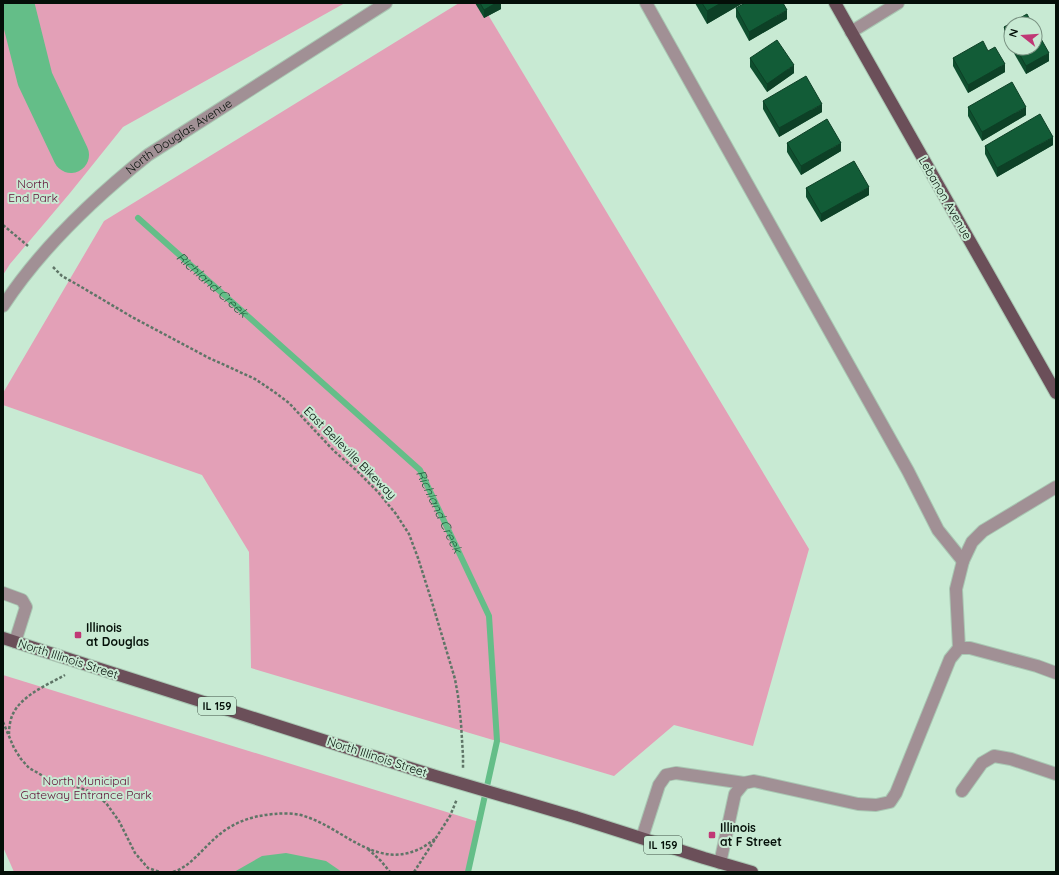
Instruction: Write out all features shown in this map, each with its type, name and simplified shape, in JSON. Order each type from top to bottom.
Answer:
[{"type":"main road","name":"Lebanon Avenue","points":[[835,3],[1056,393]]},
{"type":"main road","name":"North Illinois Street","points":[[3,638],[432,775],[575,817],[752,872]]},
{"type":"street","name":"North Douglas Avenue","points":[[3,306],[16,286],[56,239],[98,197],[148,155],[386,3]]},
{"type":"street","points":[[646,3],[908,471],[938,530],[962,561]]},
{"type":"street","points":[[851,32],[898,3]]},
{"type":"street","points":[[642,838],[659,785],[666,776],[676,773],[744,783],[754,781],[858,804],[876,805],[890,802],[896,794],[950,659],[959,648],[956,589],[962,561],[972,542],[983,531],[1056,487]]},
{"type":"street","points":[[3,593],[22,600],[26,607],[15,642]]},
{"type":"street","points":[[959,648],[970,648],[1037,666],[1056,673]]},
{"type":"street","points":[[962,791],[982,763],[994,756],[1011,759],[1056,774]]},
{"type":"street","points":[[720,863],[735,794],[744,783]]},
{"type":"path","name":"East Belleville Bikeway","points":[[3,224],[62,276],[126,314],[209,358],[255,379],[272,390],[289,403],[334,451],[356,470],[392,508],[409,534],[418,558],[455,679],[464,756],[462,770]]},
{"type":"path","points":[[9,736],[12,715],[21,702],[84,664]]},
{"type":"path","points":[[3,722],[14,748],[29,768],[48,778],[92,792],[106,803],[119,822],[135,852],[148,868],[160,872]]},
{"type":"path","points":[[414,872],[450,816],[458,798]]},
{"type":"path","points":[[173,872],[181,870],[212,841],[227,829],[242,820],[275,814],[305,816],[320,822],[367,849],[381,861],[390,872]]},
{"type":"path","points":[[367,849],[385,854],[408,854],[418,850],[437,837]]},
{"type":"green space","name":"North End Park","points":[[3,3],[345,3],[123,127],[10,264],[3,275]]},
{"type":"green space","points":[[459,3],[481,3],[809,549],[753,746],[674,725],[614,776],[251,668],[249,552],[202,475],[3,405],[3,393],[104,221]]},
{"type":"green space","name":"North Municipal Gateway Entrance Park","points":[[3,675],[479,822],[468,872],[14,872],[3,847]]},
{"type":"shaded area","points":[[286,853],[326,861],[342,872],[234,872],[262,856]]},
{"type":"building","points":[[480,3],[496,3],[484,10]]},
{"type":"building","points":[[702,3],[721,3],[707,11]]},
{"type":"building","points":[[745,3],[783,3],[787,10],[749,32],[736,8]]},
{"type":"building","points":[[777,40],[794,65],[767,84],[750,58]]},
{"type":"building","points":[[983,41],[988,51],[995,47],[1005,64],[968,85],[953,58]]},
{"type":"building","points":[[1043,42],[1049,53],[1026,66],[1020,56],[1043,56]]},
{"type":"building","points":[[806,76],[822,104],[779,128],[763,101]]},
{"type":"building","points":[[1012,82],[1026,107],[982,132],[968,107]]},
{"type":"building","points":[[1040,114],[1053,137],[997,168],[985,146]]},
{"type":"building","points":[[827,119],[841,143],[801,166],[787,143]]},
{"type":"building","points":[[854,161],[869,187],[821,214],[806,188]]},
{"type":"waterway","name":"Richland Creek","points":[[16,3],[35,79],[71,155]]},
{"type":"waterway","name":"Richland Creek","points":[[138,218],[420,470],[489,616],[497,741],[468,872]]},
{"type":"place","name":"Illinois at Douglas","points":[[78,635]]},
{"type":"place","name":"Illinois at F Street","points":[[712,835]]}]
